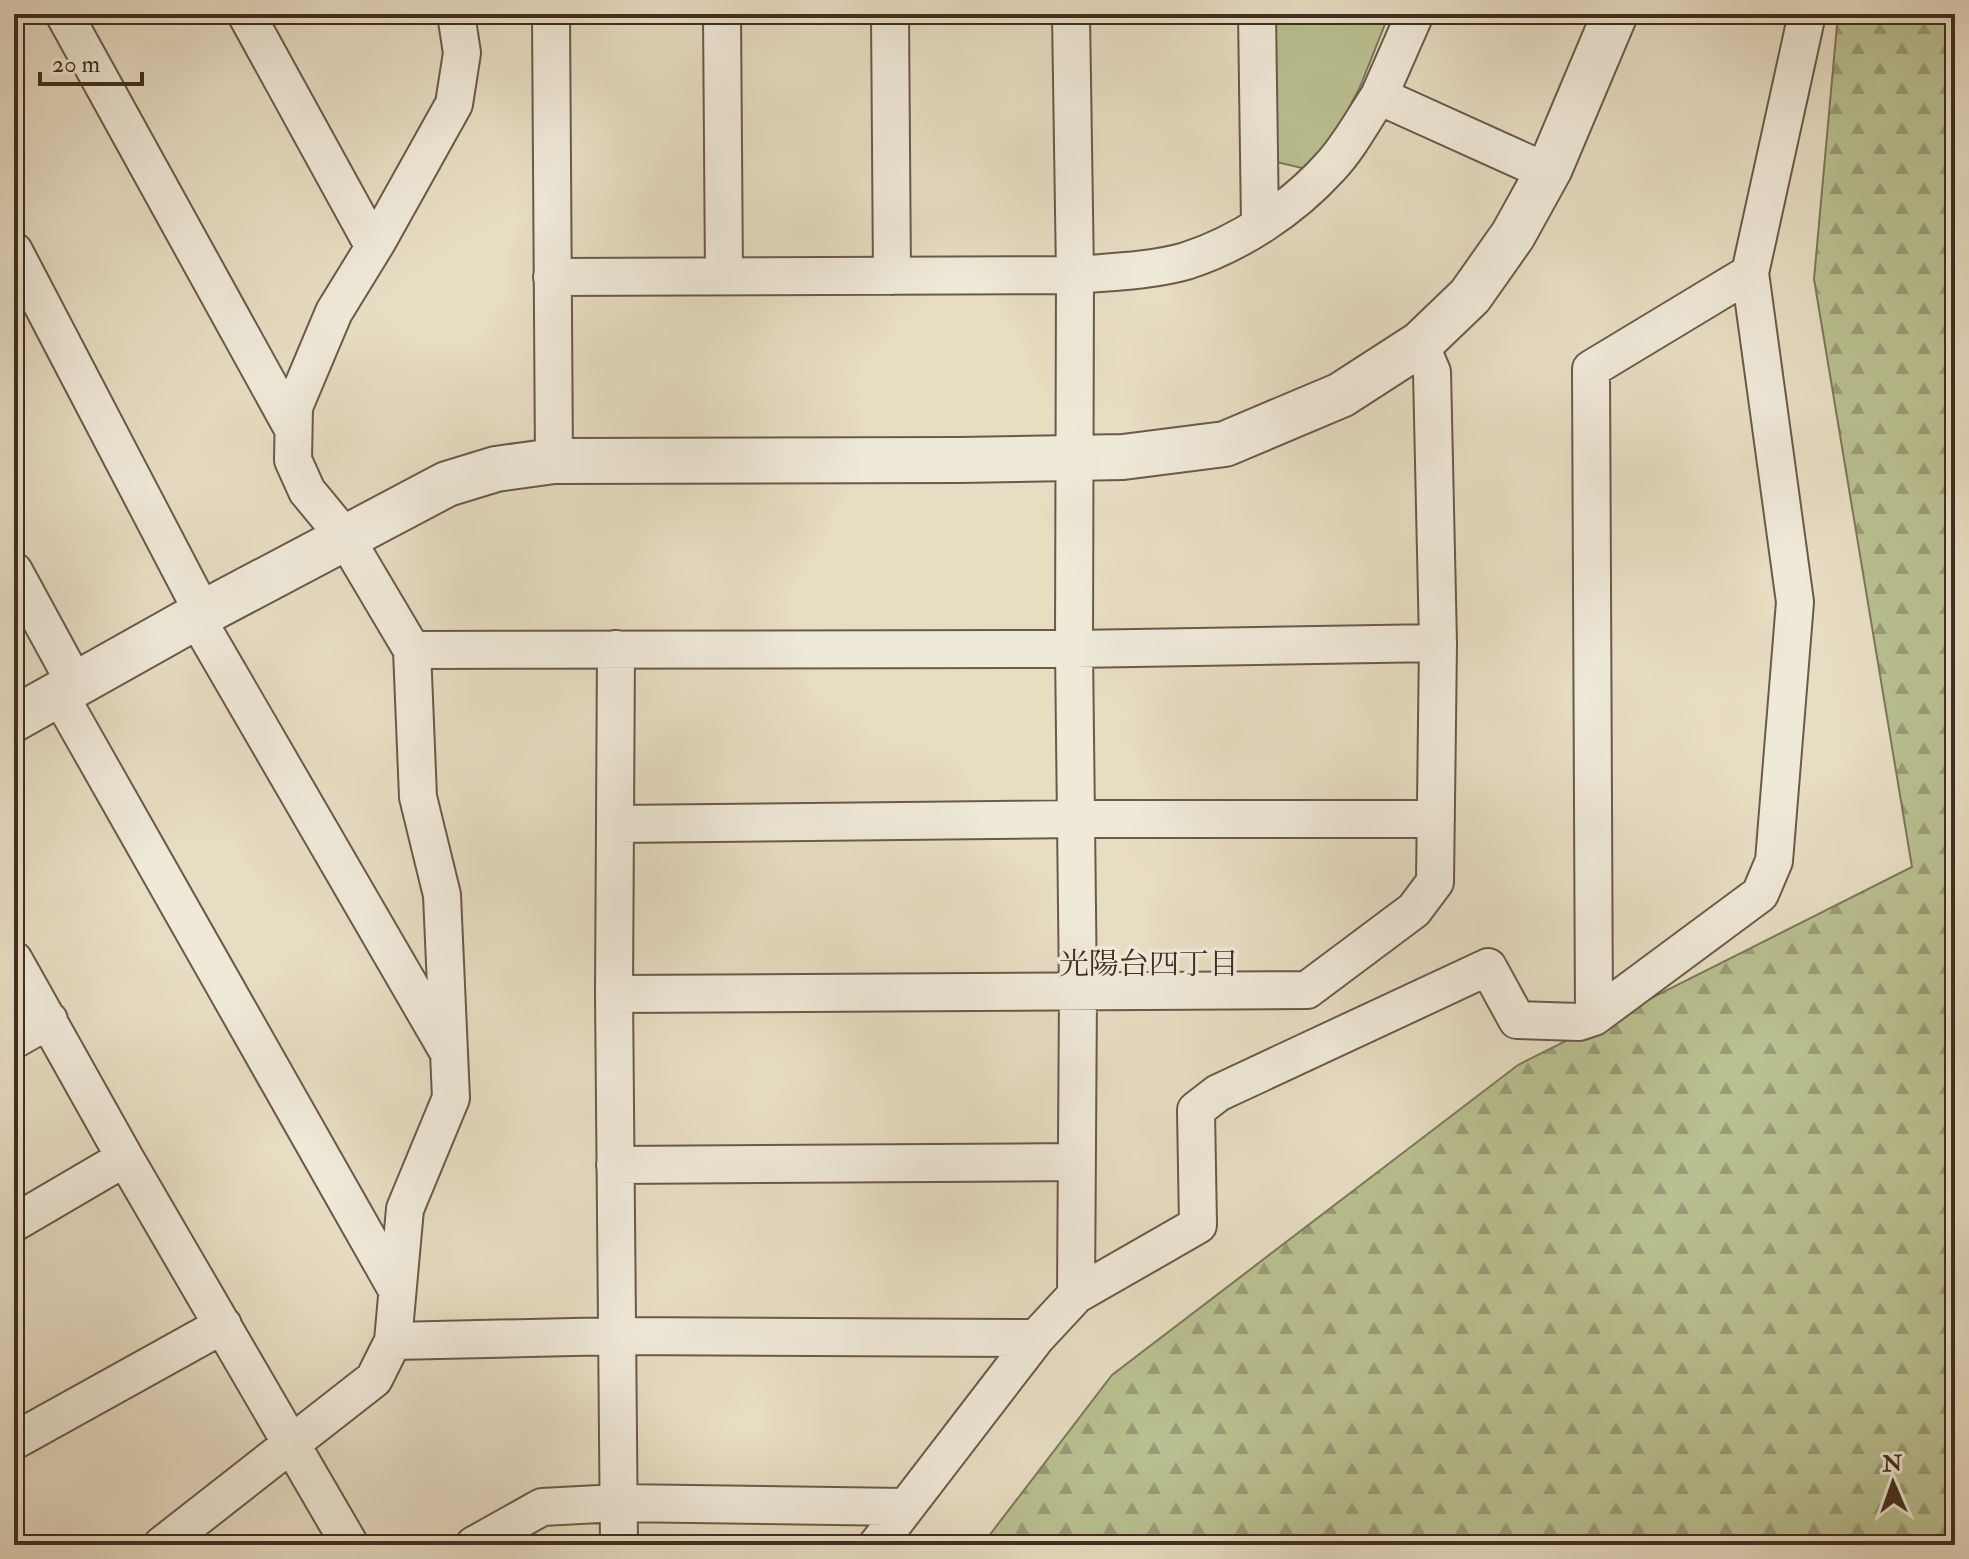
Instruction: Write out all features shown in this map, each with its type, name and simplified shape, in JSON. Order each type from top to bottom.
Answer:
[{"type":"street","points":[[64,14],[293,429]]},
{"type":"street","points":[[246,14],[374,247]]},
{"type":"street","points":[[162,1545],[374,1379],[393,1341],[405,1209],[451,1098],[442,895],[418,797],[412,650],[345,537],[307,491],[293,460],[293,429],[294,407],[334,312],[454,104],[462,53],[456,14]]},
{"type":"street","points":[[551,14],[554,461]]},
{"type":"street","points":[[722,14],[724,276]]},
{"type":"street","points":[[890,14],[892,276]]},
{"type":"street","points":[[1071,14],[1076,457],[1076,1295]]},
{"type":"street","points":[[1257,14],[1260,224]]},
{"type":"street","points":[[552,277],[1075,275],[1132,271],[1185,261],[1231,241],[1293,203],[1331,166],[1379,96],[1415,14]]},
{"type":"street","points":[[14,719],[199,615],[447,484],[496,469],[554,461],[1123,457],[1225,444],[1341,395],[1420,344],[1470,296],[1513,235],[1547,172],[1615,14]]},
{"type":"street","points":[[877,1545],[1036,1338],[1076,1295],[1198,1225],[1196,1110],[1218,1093],[1488,967],[1517,1020],[1579,1022],[1594,1017],[1760,894],[1774,861],[1795,602],[1750,273],[1807,14]]},
{"type":"street","points":[[1379,96],[1547,172]]},
{"type":"street","points":[[14,251],[199,615],[449,1053]]},
{"type":"street","points":[[1594,1017],[1591,369],[1750,273]]},
{"type":"street","points":[[614,994],[1307,990],[1414,910],[1435,882],[1438,643],[1432,372],[1420,344]]},
{"type":"street","points":[[14,571],[68,689],[397,1290]]},
{"type":"street","points":[[412,650],[1074,649],[1438,643]]},
{"type":"street","points":[[616,649],[614,994],[619,1545]]},
{"type":"street","points":[[615,824],[1436,819]]},
{"type":"street","points":[[14,960],[350,1545]]},
{"type":"street","points":[[14,1040],[49,1020]]},
{"type":"street","points":[[14,1223],[125,1158]]},
{"type":"street","points":[[615,1165],[1077,1162]]},
{"type":"street","points":[[14,1441],[223,1325]]},
{"type":"street","points":[[393,1341],[616,1336],[1036,1338]]},
{"type":"street","points":[[474,1545],[542,1507],[618,1503],[906,1507]]},
{"type":"green space","points":[[1274,14],[1389,14],[1360,87],[1341,123],[1306,169],[1276,162]]},
{"type":"green space","points":[[1838,14],[1955,14],[1955,1545],[982,1545],[1112,1375],[1518,1065],[1912,867],[1814,279]]},
{"type":"district","name":"光陽台四丁目","points":[[1149,964]]}]
